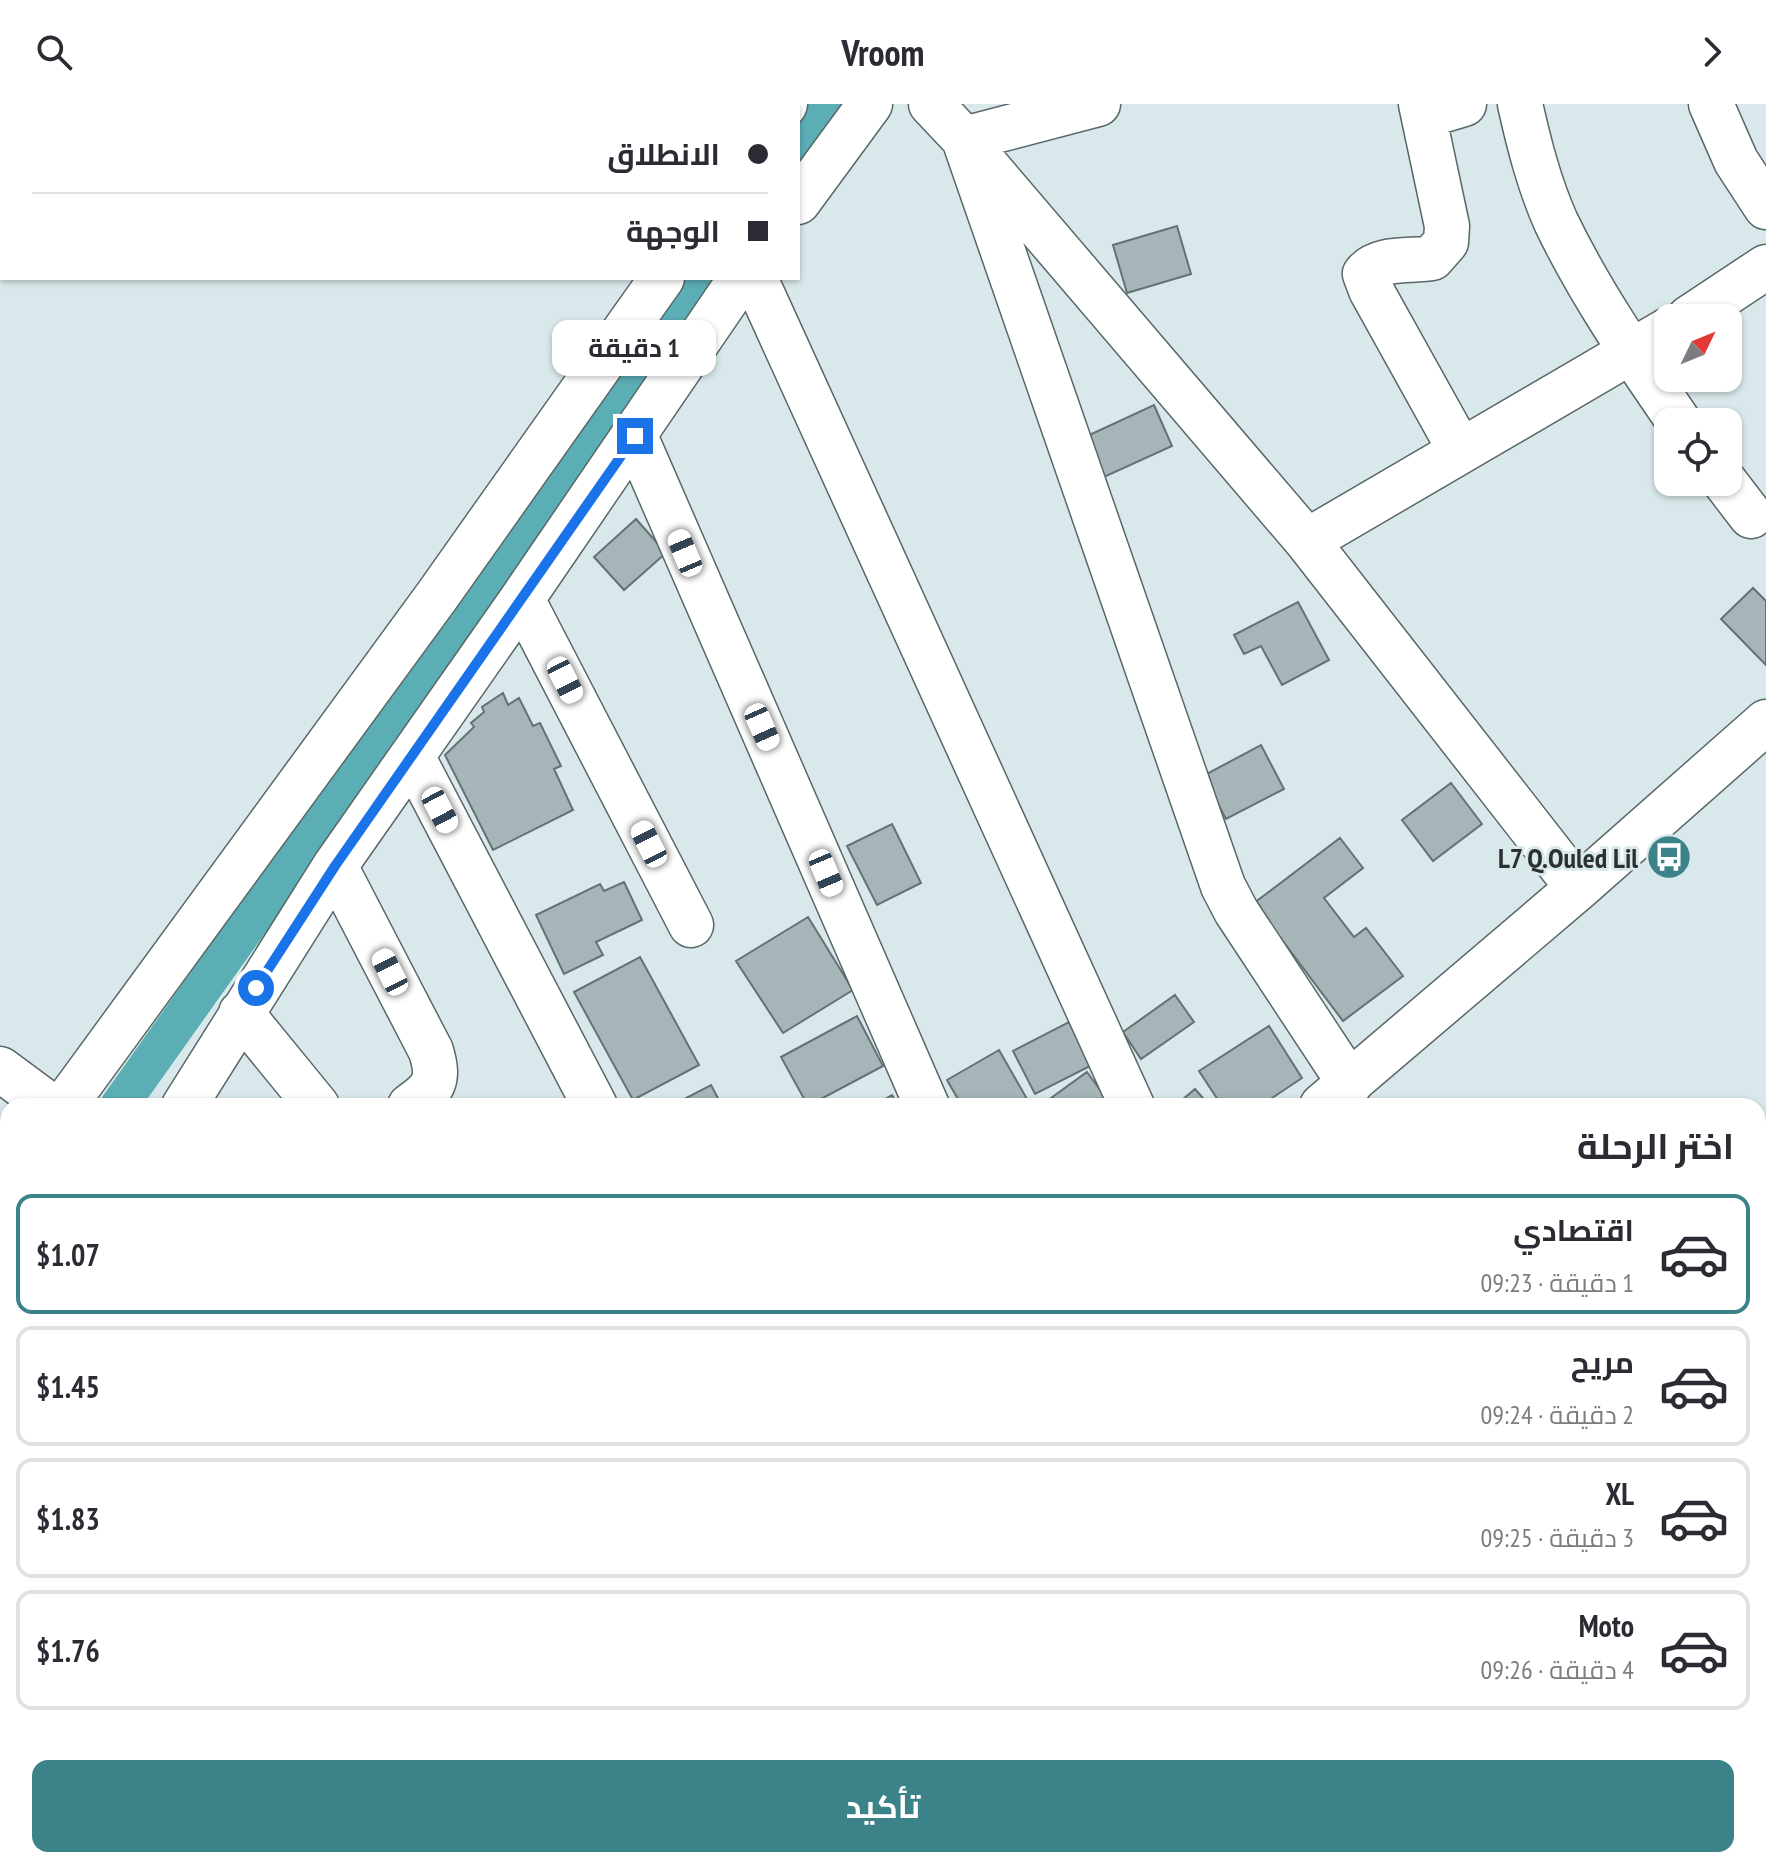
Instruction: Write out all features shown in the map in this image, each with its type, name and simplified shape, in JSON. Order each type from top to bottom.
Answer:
[{"type":"street","points":[[803,189],[870,104]]},
{"type":"street","points":[[931,104],[1307,541],[1578,888]]},
{"type":"street","points":[[964,139],[1098,104]]},
{"type":"street","points":[[1520,104],[1534,163],[1555,220],[1631,352],[1669,408]]},
{"type":"street","points":[[1711,104],[1736,161],[1766,207]]},
{"type":"street","points":[[1436,108],[1446,242],[1432,258],[1386,262],[1375,265],[1365,274],[1460,450]]},
{"type":"street","points":[[964,139],[1223,886],[1336,1095],[1766,722]]},
{"type":"street","points":[[1710,304],[1766,267]]},
{"type":"street","points":[[70,1098],[437,596],[661,280]]},
{"type":"street","points":[[189,1098],[335,866],[635,436],[740,280]]},
{"type":"street","points":[[756,280],[1128,1098]]},
{"type":"street","points":[[1307,541],[1654,338]]},
{"type":"street","points":[[635,436],[924,1098]]},
{"type":"street","points":[[522,599],[691,925]]},
{"type":"street","points":[[412,756],[591,1098]]},
{"type":"street","points":[[335,866],[431,1051],[436,1068],[435,1080],[421,1098]]},
{"type":"street","points":[[241,1013],[310,1098]]},
{"type":"street","points":[[0,1069],[39,1098]]},
{"type":"building","points":[[1177,226],[1191,274],[1127,293],[1113,245]]},
{"type":"building","points":[[1154,405],[1172,446],[1104,477],[1085,437]]},
{"type":"building","points":[[636,519],[666,553],[624,590],[594,557]]},
{"type":"building","points":[[1753,588],[1766,601],[1766,665],[1721,619]]},
{"type":"building","points":[[1298,602],[1329,660],[1282,685],[1261,646],[1244,654],[1234,635]]},
{"type":"building","points":[[503,693],[508,705],[519,698],[533,726],[540,723],[561,766],[554,769],[573,810],[493,850],[445,755],[474,727],[471,723],[484,712],[482,707]]},
{"type":"building","points":[[1261,745],[1284,789],[1226,819],[1203,776]]},
{"type":"building","points":[[1451,783],[1482,824],[1433,861],[1402,820]]},
{"type":"building","points":[[892,824],[921,883],[877,905],[847,846]]},
{"type":"building","points":[[1340,838],[1363,868],[1324,898],[1354,937],[1366,928],[1403,976],[1343,1021],[1254,903]]},
{"type":"building","points":[[624,882],[642,920],[596,942],[603,955],[564,974],[536,915],[600,884],[604,891]]},
{"type":"building","points":[[808,917],[853,990],[783,1033],[736,961]]},
{"type":"building","points":[[640,957],[699,1065],[632,1098],[574,992]]},
{"type":"building","points":[[1175,995],[1194,1022],[1141,1059],[1123,1032]]},
{"type":"building","points":[[857,1016],[883,1066],[823,1098],[804,1098],[781,1057]]},
{"type":"building","points":[[1069,1022],[1092,1065],[1035,1094],[1013,1051]]},
{"type":"building","points":[[1269,1026],[1302,1078],[1272,1098],[1217,1098],[1199,1071]]},
{"type":"building","points":[[999,1050],[1026,1098],[957,1098],[947,1080]]},
{"type":"building","points":[[1087,1072],[1106,1098],[1051,1098]]},
{"type":"building","points":[[711,1085],[718,1098],[686,1098]]},
{"type":"building","points":[[1195,1089],[1203,1098],[1184,1098]]},
{"type":"waterway","points":[[800,146],[829,104]]},
{"type":"waterway","points":[[125,1098],[706,280]]},
{"type":"place","name":"L7 Q.Ouled Lil","points":[[1669,857]]},
{"type":"route","points":[[256,988],[335,866],[635,436]]}]
